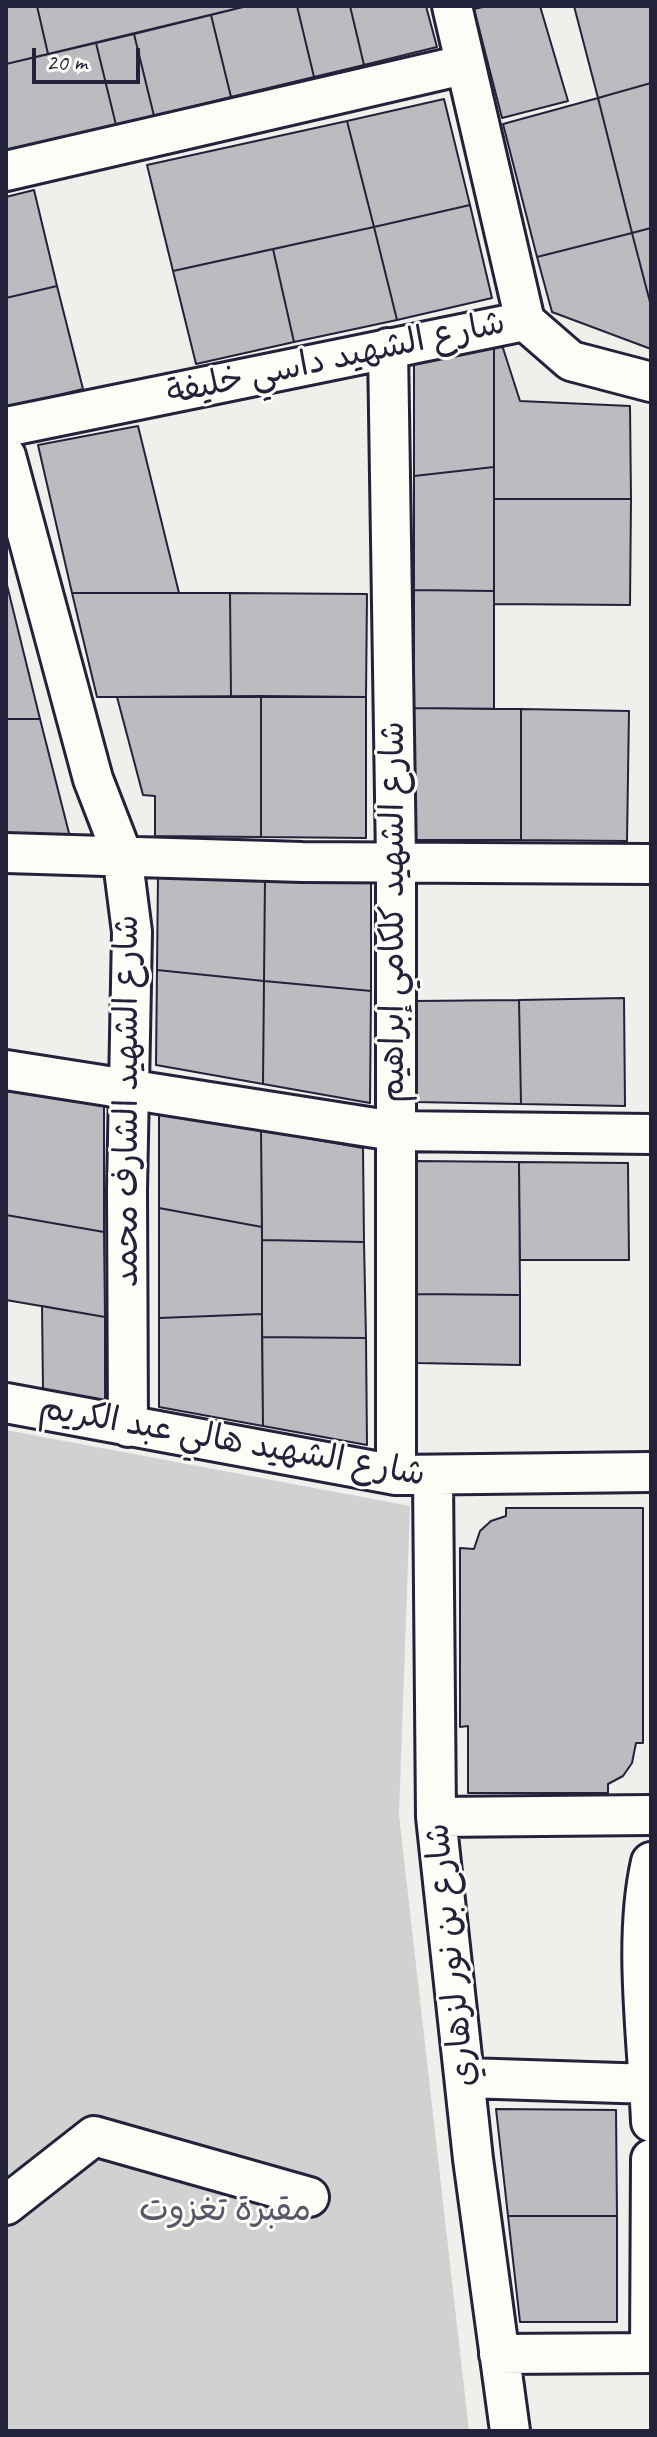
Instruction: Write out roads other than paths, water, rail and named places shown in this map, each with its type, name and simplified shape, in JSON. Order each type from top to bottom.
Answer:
[{"type":"street","points":[[452,6],[463,65],[525,321]]},
{"type":"street","points":[[6,171],[463,65]]},
{"type":"street","name":"شارع الشهيد داسي خليفة","points":[[6,427],[525,321],[571,361],[651,382]]},
{"type":"street","name":"شارع الشهيد كلكامي إبراهيم","points":[[388,348],[396,861],[396,1475]]},
{"type":"street","name":"شارع الشهيد الشارف محمد","points":[[6,456],[93,779],[122,854],[132,932],[128,1427]]},
{"type":"street","points":[[6,853],[122,854],[302,862],[651,864]]},
{"type":"street","points":[[6,1070],[394,1131],[651,1134]]},
{"type":"street","name":"شارع الشهيد هالي عبد الكريم","points":[[6,1403],[396,1475],[433,1477],[651,1472]]},
{"type":"street","name":"شارع بن نور لزهاري","points":[[433,1477],[436,1817],[473,2159],[510,2431]]},
{"type":"street","points":[[436,1817],[651,1815]]},
{"type":"street","points":[[651,1862],[646,1886],[644,1963],[651,2122]]},
{"type":"street","points":[[466,2078],[650,2084]]},
{"type":"street","points":[[6,2205],[94,2136],[309,2197]]},
{"type":"street","points":[[499,2354],[651,2353],[651,2159]]},
{"type":"park label","name":"مقبرة تغزوت","points":[[225,2211]]}]
